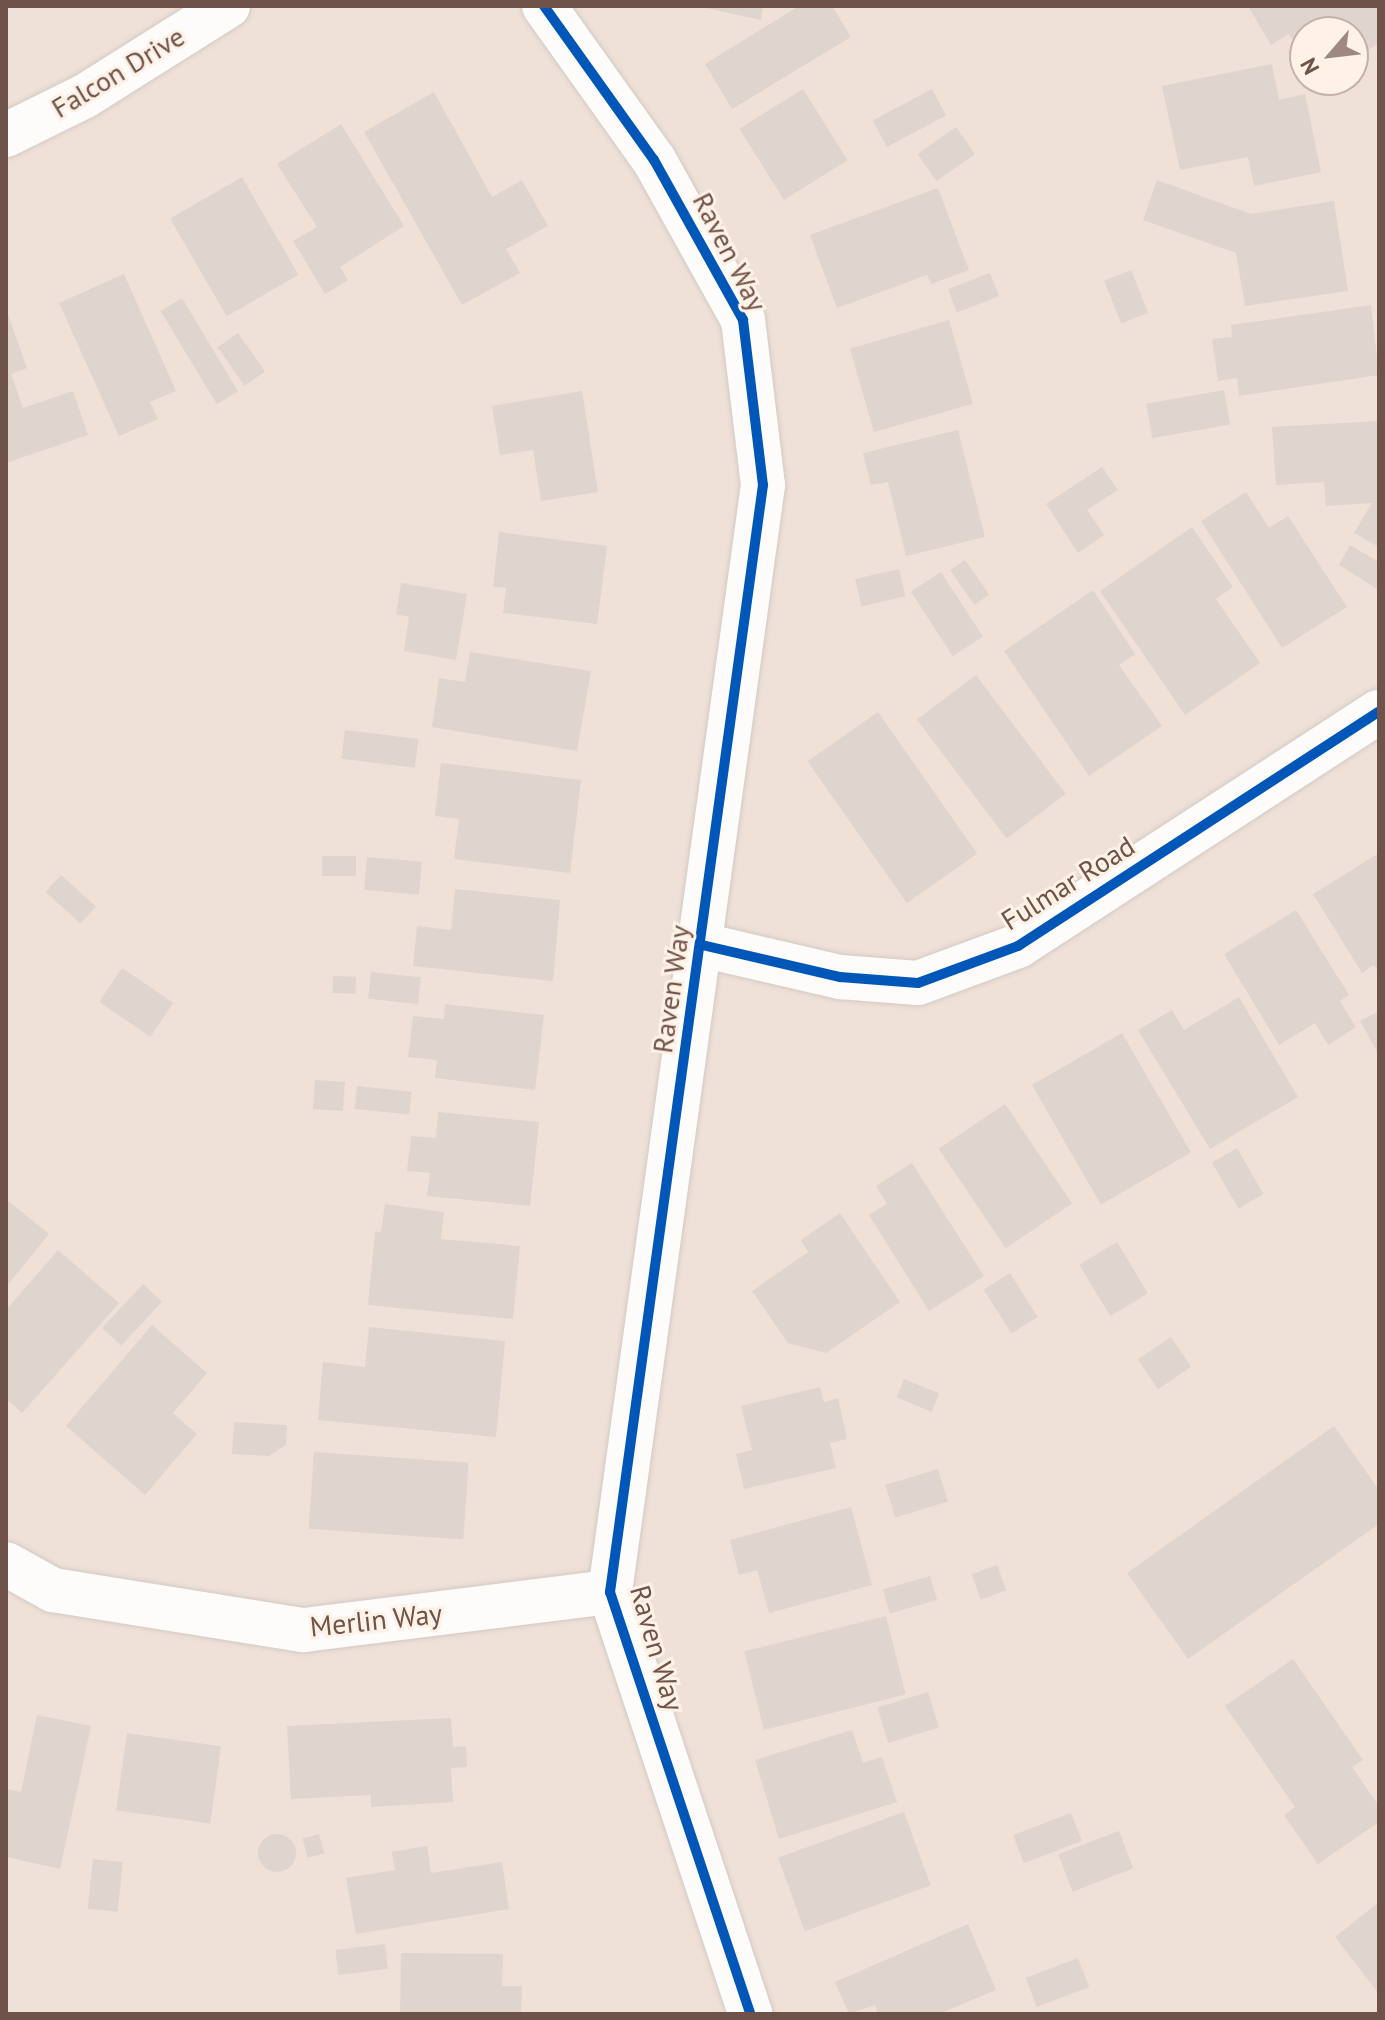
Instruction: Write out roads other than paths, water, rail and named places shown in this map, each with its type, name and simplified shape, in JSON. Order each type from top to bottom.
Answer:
[{"type":"street","name":"Falcon Drive","points":[[6,135],[85,96],[228,6]]},
{"type":"street","name":"Raven Way","points":[[544,6],[654,160],[743,320],[763,485],[702,945],[610,1592],[750,2014]]},
{"type":"street","name":"Fulmar Road","points":[[702,945],[840,977],[918,983],[1018,946],[1379,712]]},
{"type":"street","name":"Merlin Way","points":[[6,1564],[53,1590],[304,1630],[610,1592]]}]
